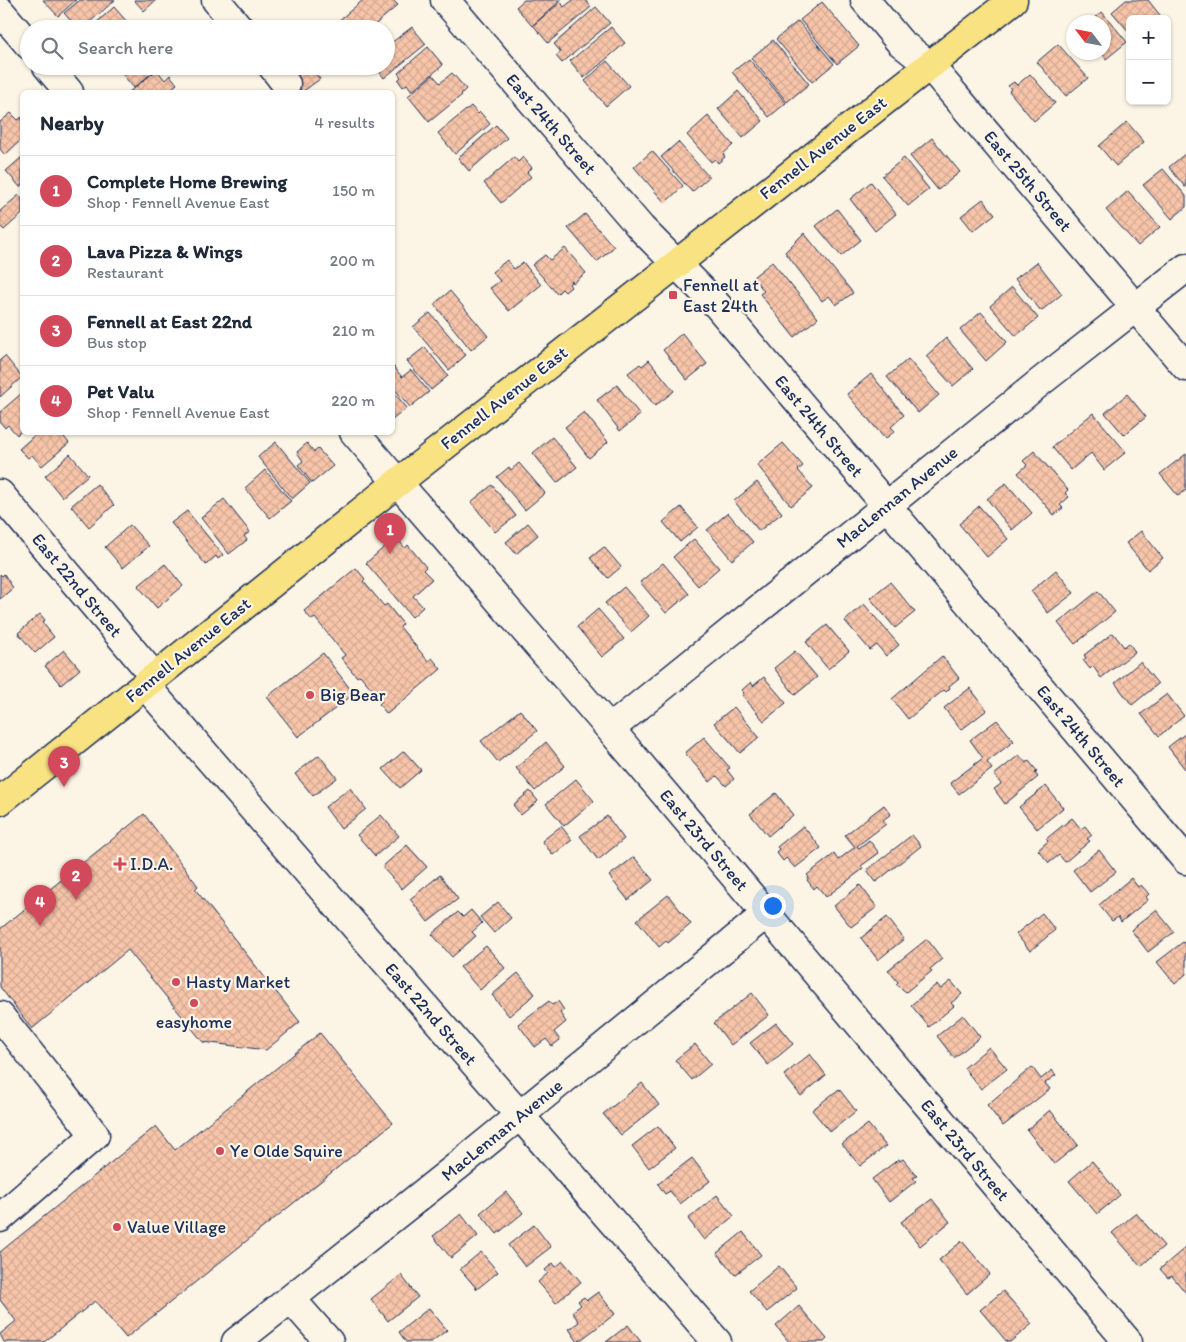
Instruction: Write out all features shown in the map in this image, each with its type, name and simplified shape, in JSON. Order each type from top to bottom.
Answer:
[{"type":"main road","name":"Fennell Avenue East","points":[[0,801],[676,262],[1013,0]]},
{"type":"street","points":[[216,0],[233,20]]},
{"type":"street","name":"East 24th Street","points":[[445,0],[642,228],[718,305],[1186,860]]},
{"type":"street","name":"East 25th Street","points":[[865,0],[900,42],[930,66],[1186,367]]},
{"type":"street","points":[[0,10],[20,34]]},
{"type":"street","points":[[55,75],[67,90]]},
{"type":"street","name":"MacLennan Avenue","points":[[610,729],[886,506],[1186,268]]},
{"type":"street","name":"East 23rd Street","points":[[357,435],[610,729],[1128,1342]]},
{"type":"street","name":"East 22nd Street","points":[[0,494],[150,680],[519,1115],[717,1342]]},
{"type":"street","name":"MacLennan Avenue","points":[[236,1342],[766,914]]},
{"type":"street","points":[[0,1016],[95,1135],[0,1218]]},
{"type":"street","points":[[291,1299],[329,1342]]},
{"type":"building","points":[[43,0],[76,0],[58,16]]},
{"type":"building","points":[[80,0],[115,0],[92,20],[70,20],[64,13]]},
{"type":"building","points":[[134,0],[156,0],[144,11]]},
{"type":"building","points":[[363,0],[393,0],[398,5],[380,20],[339,20]]},
{"type":"building","points":[[524,0],[561,0],[532,26],[516,7]]},
{"type":"building","points":[[573,0],[585,0],[591,7],[548,43],[533,25],[561,2],[564,7]]},
{"type":"building","points":[[1126,0],[1148,0],[1160,15],[1126,15],[1126,28],[1112,12]]},
{"type":"building","points":[[822,2],[859,46],[837,64],[800,20]]},
{"type":"building","points":[[114,7],[125,20],[99,20]]},
{"type":"building","points":[[596,7],[610,23],[562,63],[556,56],[561,52],[554,44]]},
{"type":"building","points":[[798,21],[834,64],[812,82],[776,39]]},
{"type":"building","points":[[1111,23],[1126,41],[1111,55]]},
{"type":"building","points":[[412,27],[426,44],[395,69],[395,40]]},
{"type":"building","points":[[611,27],[625,43],[584,78],[570,61]]},
{"type":"building","points":[[773,40],[809,84],[787,102],[751,58]]},
{"type":"building","points":[[1058,44],[1066,53],[1066,60],[1072,60],[1088,78],[1066,96],[1037,62]]},
{"type":"building","points":[[428,47],[443,65],[412,91],[407,84],[403,87],[398,80],[401,77],[398,73]]},
{"type":"building","points":[[749,59],[786,103],[769,117],[732,72]]},
{"type":"building","points":[[607,61],[629,86],[606,106],[585,81]]},
{"type":"building","points":[[452,73],[466,89],[462,95],[429,122],[408,96],[433,75],[440,83]]},
{"type":"building","points":[[1030,74],[1055,103],[1034,121],[1009,91],[1011,89],[1008,86],[1014,82],[1017,85]]},
{"type":"building","points":[[123,75],[149,75],[134,88]]},
{"type":"building","points":[[151,75],[161,75],[165,80],[170,75],[177,84],[170,90],[132,90]]},
{"type":"building","points":[[288,75],[317,75],[320,79],[305,90],[300,90]]},
{"type":"building","points":[[738,91],[763,121],[743,138],[718,109]]},
{"type":"building","points":[[471,106],[478,114],[480,112],[490,124],[455,154],[438,133]]},
{"type":"building","points":[[11,113],[18,120],[20,118],[20,141],[5,155],[0,149],[0,122]]},
{"type":"building","points":[[708,116],[733,145],[723,154],[725,157],[718,163],[715,159],[711,162],[687,135]]},
{"type":"building","points":[[1127,122],[1144,142],[1116,166],[1099,146]]},
{"type":"building","points":[[496,125],[507,138],[469,171],[458,158]]},
{"type":"building","points":[[932,138],[960,172],[938,190],[910,156]]},
{"type":"building","points":[[678,142],[709,177],[692,192],[661,157]]},
{"type":"building","points":[[652,151],[683,186],[665,203],[634,167]]},
{"type":"building","points":[[1186,153],[1186,187],[1185,187],[1169,167]]},
{"type":"building","points":[[514,157],[518,162],[523,157],[532,168],[527,172],[531,177],[501,203],[484,183]]},
{"type":"building","points":[[904,158],[929,189],[908,206],[882,176]]},
{"type":"building","points":[[20,159],[20,187],[6,171]]},
{"type":"building","points":[[1163,169],[1186,196],[1186,207],[1172,219],[1143,185]]},
{"type":"building","points":[[871,182],[896,214],[875,231],[850,199]]},
{"type":"building","points":[[1128,191],[1160,227],[1138,246],[1106,210]]},
{"type":"building","points":[[19,195],[20,216],[4,230],[0,226],[0,211]]},
{"type":"building","points":[[983,199],[995,214],[973,231],[961,216]]},
{"type":"building","points":[[837,209],[861,240],[841,256],[816,226]]},
{"type":"building","points":[[585,214],[614,247],[597,262],[568,228]]},
{"type":"building","points":[[804,233],[853,293],[836,305],[829,296],[822,301],[785,252]]},
{"type":"building","points":[[565,248],[586,273],[573,283],[572,281],[569,284],[571,287],[565,292],[562,289],[557,294],[532,265],[545,255],[550,260]]},
{"type":"building","points":[[507,260],[514,269],[523,262],[541,285],[509,311],[490,288],[500,281],[492,272]]},
{"type":"building","points":[[772,262],[818,318],[794,337],[760,294],[764,291],[753,277]]},
{"type":"building","points":[[1037,262],[1062,294],[1041,311],[1015,279]]},
{"type":"building","points":[[1012,287],[1038,318],[1016,336],[990,306]]},
{"type":"building","points":[[450,291],[488,336],[471,350],[434,304]]},
{"type":"building","points":[[981,312],[1007,342],[986,361],[960,330]]},
{"type":"building","points":[[430,313],[466,355],[449,370],[413,327]]},
{"type":"building","points":[[682,333],[707,364],[687,380],[663,350]]},
{"type":"building","points":[[946,338],[973,369],[953,386],[926,356]]},
{"type":"building","points":[[425,347],[448,376],[431,390],[407,361]]},
{"type":"building","points":[[5,356],[20,375],[20,379],[0,397],[0,360]]},
{"type":"building","points":[[908,359],[939,395],[918,413],[887,377]]},
{"type":"building","points":[[649,360],[674,391],[655,406],[628,373]]},
{"type":"building","points":[[395,368],[402,377],[411,370],[429,392],[410,407],[395,390]]},
{"type":"building","points":[[871,374],[904,415],[891,427],[895,431],[885,439],[847,394]]},
{"type":"building","points":[[617,385],[640,415],[620,431],[597,400]]},
{"type":"building","points":[[395,394],[407,408],[395,418]]},
{"type":"building","points":[[1127,394],[1146,417],[1124,435],[1105,413]]},
{"type":"building","points":[[20,395],[20,432],[17,435],[8,425],[5,428],[0,422],[0,412]]},
{"type":"building","points":[[584,412],[608,442],[589,458],[565,427]]},
{"type":"building","points":[[1093,413],[1126,452],[1104,470],[1091,453],[1071,470],[1052,447]]},
{"type":"building","points":[[35,435],[62,435],[69,443],[42,466],[32,455],[28,458],[19,449]]},
{"type":"building","points":[[552,437],[577,467],[557,483],[533,453]]},
{"type":"building","points":[[276,442],[310,483],[292,499],[258,457]]},
{"type":"building","points":[[307,443],[314,452],[318,449],[333,466],[312,483],[298,465],[303,461],[297,452]]},
{"type":"building","points":[[783,443],[803,466],[798,470],[813,488],[791,506],[757,465]]},
{"type":"building","points":[[1034,451],[1068,490],[1065,493],[1069,497],[1060,505],[1063,508],[1054,515],[1018,473],[1027,465],[1023,461]]},
{"type":"building","points":[[70,454],[88,475],[62,497],[45,476]]},
{"type":"building","points":[[1186,454],[1186,490],[1178,496],[1160,474]]},
{"type":"building","points":[[519,463],[545,493],[525,510],[497,477],[509,467],[511,470]]},
{"type":"building","points":[[265,470],[291,501],[270,518],[245,488]]},
{"type":"building","points":[[757,482],[782,513],[759,531],[734,501]]},
{"type":"building","points":[[1006,483],[1032,513],[1012,530],[987,499]]},
{"type":"building","points":[[97,484],[114,505],[89,527],[71,506]]},
{"type":"building","points":[[492,485],[516,516],[495,532],[471,502]]},
{"type":"building","points":[[224,499],[250,532],[244,536],[247,540],[229,554],[201,518]]},
{"type":"building","points":[[979,506],[1008,539],[987,557],[959,524]]},
{"type":"building","points":[[681,507],[698,527],[680,542],[663,522]]},
{"type":"building","points":[[187,511],[223,555],[218,559],[216,556],[206,565],[171,523]]},
{"type":"building","points":[[728,513],[753,542],[732,560],[707,530]]},
{"type":"building","points":[[528,523],[538,535],[516,554],[506,542]]},
{"type":"building","points":[[130,525],[149,546],[123,568],[105,547]]},
{"type":"building","points":[[1141,531],[1163,558],[1148,570],[1126,543]]},
{"type":"building","points":[[396,537],[405,548],[408,545],[426,567],[423,570],[432,579],[413,596],[423,607],[412,617],[366,563]]},
{"type":"building","points":[[694,539],[719,568],[698,586],[673,557]]},
{"type":"building","points":[[604,547],[621,567],[608,578],[590,558]]},
{"type":"building","points":[[663,563],[689,594],[666,613],[640,582]]},
{"type":"building","points":[[165,564],[183,586],[157,608],[138,586]]},
{"type":"building","points":[[356,568],[365,579],[363,581],[384,606],[387,604],[403,624],[400,627],[428,661],[432,658],[441,669],[387,714],[379,704],[382,701],[360,675],[357,677],[341,658],[345,655],[315,618],[312,620],[304,611]]},
{"type":"building","points":[[1056,570],[1074,593],[1048,613],[1031,591]]},
{"type":"building","points":[[0,574],[2,576],[4,574],[13,588],[0,599]]},
{"type":"building","points":[[890,582],[915,612],[895,628],[870,598]]},
{"type":"building","points":[[624,587],[649,616],[631,632],[605,603]]},
{"type":"building","points":[[1098,591],[1115,612],[1075,644],[1058,623]]},
{"type":"building","points":[[864,604],[899,645],[886,656],[877,645],[870,650],[845,621]]},
{"type":"building","points":[[598,609],[624,639],[602,657],[577,627]]},
{"type":"building","points":[[40,614],[45,620],[42,622],[54,637],[35,653],[18,633]]},
{"type":"building","points":[[827,625],[849,651],[828,669],[806,642]]},
{"type":"building","points":[[1113,633],[1124,647],[1129,643],[1135,652],[1101,678],[1093,666],[1090,669],[1083,660],[1086,658],[1084,655]]},
{"type":"building","points":[[64,650],[80,669],[61,685],[45,666]]},
{"type":"building","points":[[795,651],[817,677],[795,695],[774,668]]},
{"type":"building","name":"Big Bear","points":[[323,653],[354,694],[298,737],[267,697]]},
{"type":"building","points":[[942,656],[959,678],[949,686],[950,688],[946,692],[944,690],[908,719],[892,699]]},
{"type":"building","points":[[1140,662],[1158,684],[1132,705],[1115,683]]},
{"type":"building","points":[[764,677],[786,703],[764,721],[742,695],[744,693],[742,690],[751,682],[753,686]]},
{"type":"building","points":[[970,688],[987,710],[961,730],[944,708]]},
{"type":"building","points":[[1167,694],[1184,716],[1159,736],[1141,714]]},
{"type":"building","points":[[734,707],[759,737],[740,753],[714,723]]},
{"type":"building","points":[[520,710],[537,731],[498,762],[481,741]]},
{"type":"building","points":[[997,720],[1014,741],[987,762],[992,769],[959,794],[950,783],[983,758],[970,740]]},
{"type":"building","points":[[1186,733],[1186,768],[1185,769],[1168,747]]},
{"type":"building","points":[[704,737],[730,768],[727,770],[734,779],[726,786],[717,776],[710,782],[685,753]]},
{"type":"building","points":[[546,742],[565,766],[535,791],[516,768]]},
{"type":"building","points":[[404,751],[421,770],[400,788],[383,769]]},
{"type":"building","points":[[319,755],[337,778],[313,796],[295,774]]},
{"type":"building","points":[[1019,755],[1026,763],[1029,761],[1037,771],[1035,773],[1038,777],[1005,804],[994,789],[1001,784],[994,775]]},
{"type":"building","points":[[576,779],[594,801],[564,826],[546,804]]},
{"type":"building","points":[[1046,786],[1063,808],[1037,829],[1019,807]]},
{"type":"building","points":[[350,788],[366,809],[341,829],[325,807]]},
{"type":"building","points":[[530,791],[538,801],[521,815],[513,805]]},
{"type":"building","points":[[776,793],[793,815],[768,836],[750,814]]},
{"type":"building","points":[[884,805],[891,814],[883,820],[886,824],[857,846],[859,848],[869,840],[879,853],[861,866],[863,869],[826,897],[817,886],[814,889],[807,880],[809,877],[807,875],[834,854],[838,860],[855,847],[845,835]]},
{"type":"building","points":[[144,814],[198,886],[195,889],[300,1022],[266,1050],[203,1042],[128,950],[32,1029],[0,987],[0,929]]},
{"type":"building","points":[[381,815],[399,836],[375,856],[357,835]]},
{"type":"building","points":[[607,816],[624,839],[598,860],[580,836]]},
{"type":"building","points":[[1072,818],[1081,829],[1085,826],[1092,835],[1087,839],[1090,841],[1065,862],[1059,855],[1049,863],[1038,850],[1048,841],[1046,839]]},
{"type":"building","points":[[561,826],[572,840],[553,855],[542,841]]},
{"type":"building","points":[[803,826],[821,848],[795,868],[786,858],[783,861],[776,852],[779,849],[777,847]]},
{"type":"building","points":[[912,835],[921,846],[876,882],[867,870]]},
{"type":"building","points":[[407,845],[427,867],[402,889],[382,867]]},
{"type":"building","points":[[1099,850],[1116,872],[1090,892],[1073,870]]},
{"type":"building","points":[[634,857],[653,880],[628,900],[609,876]]},
{"type":"building","points":[[440,875],[458,899],[428,922],[410,899]]},
{"type":"building","points":[[1131,878],[1138,887],[1141,885],[1149,894],[1146,897],[1148,900],[1121,922],[1118,917],[1112,921],[1099,905]]},
{"type":"building","points":[[860,885],[877,907],[851,927],[834,906]]},
{"type":"building","points":[[668,895],[691,924],[668,943],[666,941],[659,947],[637,920]]},
{"type":"building","points":[[498,902],[511,918],[494,933],[480,917]]},
{"type":"building","points":[[471,910],[482,923],[472,932],[476,936],[452,957],[432,934],[458,912],[463,917]]},
{"type":"building","points":[[1156,910],[1174,932],[1148,952],[1131,930]]},
{"type":"building","points":[[1042,913],[1055,930],[1030,951],[1016,934]]},
{"type":"building","points":[[887,917],[904,939],[878,960],[861,938]]},
{"type":"building","points":[[927,939],[942,959],[930,969],[932,971],[906,992],[896,984],[898,982],[888,970]]},
{"type":"building","points":[[1183,942],[1186,945],[1186,974],[1175,984],[1157,962]]},
{"type":"building","points":[[486,946],[505,968],[480,990],[460,967]]},
{"type":"building","points":[[518,973],[535,994],[509,1016],[492,995]]},
{"type":"building","points":[[951,981],[962,994],[951,1003],[954,1006],[929,1027],[911,1005],[937,984],[941,989]]},
{"type":"building","points":[[752,993],[769,1015],[731,1045],[714,1023]]},
{"type":"building","points":[[549,1001],[552,1005],[558,1001],[564,1010],[560,1013],[566,1022],[554,1032],[560,1040],[552,1046],[546,1039],[535,1047],[518,1024]]},
{"type":"building","points":[[963,1015],[980,1037],[954,1058],[937,1036]]},
{"type":"building","points":[[776,1023],[793,1044],[768,1065],[750,1043]]},
{"type":"building","points":[[320,1033],[393,1123],[126,1338],[95,1301],[44,1342],[4,1342],[0,1334],[16,1321],[0,1300],[0,1252],[156,1126],[175,1150]]},
{"type":"building","points":[[695,1044],[711,1064],[692,1080],[675,1060]]},
{"type":"building","points":[[989,1047],[1007,1069],[981,1089],[964,1068]]},
{"type":"building","points":[[810,1054],[826,1075],[801,1096],[784,1075]]},
{"type":"building","points":[[1032,1067],[1041,1079],[1052,1070],[1056,1075],[1045,1083],[1050,1089],[1003,1126],[987,1105]]},
{"type":"building","points":[[642,1083],[659,1105],[621,1135],[603,1114]]},
{"type":"building","points":[[839,1089],[856,1111],[830,1132],[812,1110]]},
{"type":"building","points":[[1050,1110],[1078,1145],[1054,1164],[1027,1130]]},
{"type":"building","points":[[868,1124],[886,1146],[860,1166],[842,1144]]},
{"type":"building","points":[[658,1126],[675,1148],[649,1168],[632,1146]]},
{"type":"building","points":[[692,1158],[710,1181],[680,1204],[670,1191],[665,1194],[658,1184]]},
{"type":"building","points":[[899,1159],[900,1161],[903,1159],[917,1176],[913,1178],[916,1181],[889,1202],[872,1179]]},
{"type":"building","points":[[1092,1161],[1120,1195],[1097,1214],[1069,1181]]},
{"type":"building","points":[[506,1192],[523,1213],[497,1234],[480,1213]]},
{"type":"building","points":[[717,1195],[734,1216],[704,1240],[688,1219]]},
{"type":"building","points":[[932,1199],[950,1222],[920,1246],[901,1222]]},
{"type":"building","points":[[1136,1213],[1164,1246],[1141,1266],[1112,1233]]},
{"type":"building","points":[[461,1214],[478,1236],[451,1258],[433,1236]]},
{"type":"building","points":[[534,1225],[551,1247],[525,1267],[508,1245]]},
{"type":"building","points":[[743,1232],[761,1255],[735,1275],[717,1253]]},
{"type":"building","points":[[962,1241],[990,1274],[967,1294],[939,1260]]},
{"type":"building","points":[[1186,1247],[1186,1293],[1172,1276],[1168,1278],[1160,1269]]},
{"type":"building","points":[[481,1252],[498,1272],[477,1289],[460,1269]]},
{"type":"building","points":[[563,1261],[581,1282],[556,1303],[538,1282],[548,1273],[545,1270],[553,1263],[556,1267]]},
{"type":"building","points":[[779,1266],[797,1288],[767,1312],[749,1291]]},
{"type":"building","points":[[401,1275],[418,1297],[388,1321],[371,1299]]},
{"type":"building","points":[[1003,1291],[1032,1324],[1010,1342],[1007,1342],[980,1310]]},
{"type":"building","points":[[598,1292],[615,1314],[578,1342],[569,1329],[579,1322],[572,1312],[581,1305],[578,1301],[584,1297],[587,1300]]},
{"type":"building","points":[[799,1306],[827,1339],[824,1342],[789,1342],[776,1326]]},
{"type":"building","points":[[429,1308],[447,1330],[431,1342],[406,1342],[399,1332]]},
{"type":"building","points":[[628,1325],[641,1342],[606,1342]]},
{"type":"place","name":"Fennell at East 24th","points":[[673,295]]},
{"type":"place","name":"Complete Home Brewing","points":[[390,554]]},
{"type":"place","name":"Big Bear","points":[[310,695]]},
{"type":"place","name":"Fennell at East 22nd","points":[[64,787]]},
{"type":"place","name":"I.D.A.","points":[[120,864]]},
{"type":"place","name":"Lava Pizza & Wings","points":[[76,900]]},
{"type":"place","name":"Pet Valu","points":[[40,926]]},
{"type":"place","name":"Hasty Market","points":[[176,982]]},
{"type":"place","name":"easyhome","points":[[194,1003]]},
{"type":"place","name":"Ye Olde Squire","points":[[220,1151]]},
{"type":"place","name":"Value Village","points":[[117,1227]]}]
